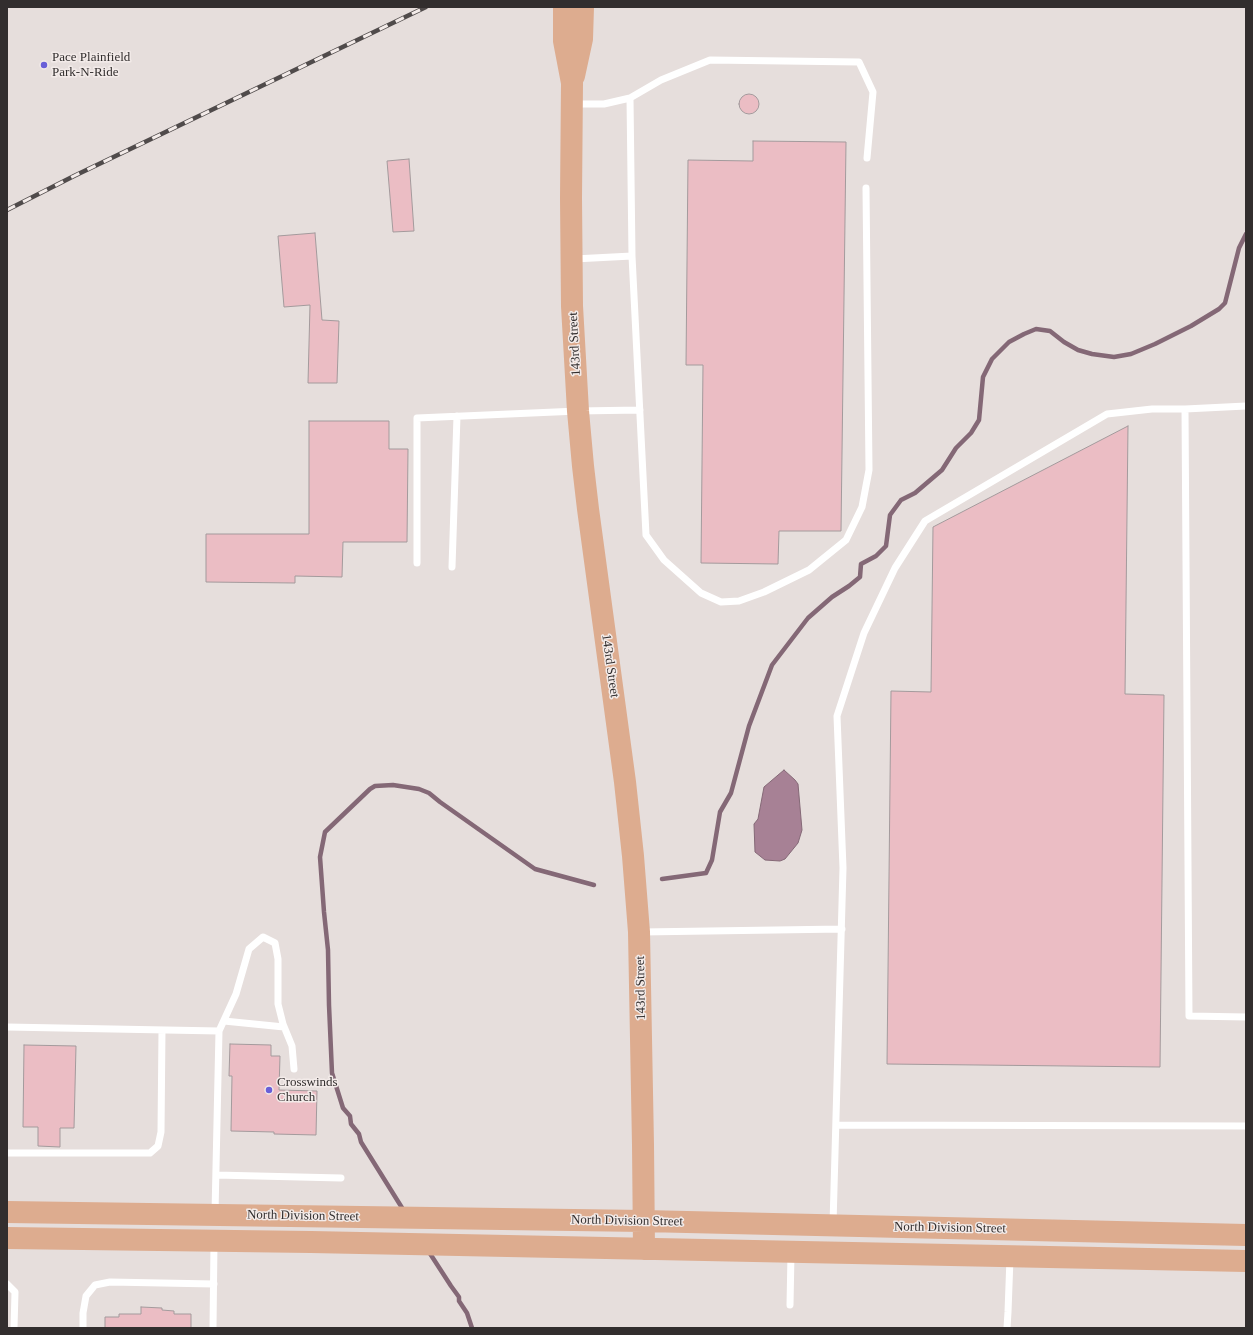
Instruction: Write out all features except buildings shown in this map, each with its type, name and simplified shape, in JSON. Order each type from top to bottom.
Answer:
[{"type":"main road","name":"143rd Street","points":[[564,7],[564,41],[572,83],[572,306],[578,411],[588,509],[626,782],[640,932],[644,1249]]},
{"type":"main road","name":"143rd Street","points":[[572,83],[582,39],[582,7]]},
{"type":"main road","name":"North Division Street","points":[[7,1212],[644,1221],[1246,1234]]},
{"type":"main road","points":[[214,1241],[215,1214]]},
{"type":"main road","name":"North Division Street","points":[[7,1238],[407,1244],[1246,1261]]},
{"type":"lane","points":[[572,104],[604,104],[630,98],[661,80],[710,60],[858,62],[873,92],[867,158]]},
{"type":"lane","points":[[630,98],[632,256],[646,535],[664,560],[700,593],[721,602],[739,601],[764,592],[809,570],[846,540],[862,507],[869,470],[866,188]]},
{"type":"lane","points":[[572,259],[632,256]]},
{"type":"lane","points":[[833,1226],[843,868],[837,716],[864,633],[894,568],[925,521],[1107,414],[1152,408],[1185,409],[1246,406]]},
{"type":"lane","points":[[1185,409],[1189,1016],[1246,1016]]},
{"type":"lane","points":[[417,563],[417,418],[578,411],[640,410]]},
{"type":"lane","points":[[452,567],[457,416]]},
{"type":"lane","points":[[640,932],[842,929]]},
{"type":"lane","points":[[215,1214],[219,1032],[236,994],[248,949],[262,936],[275,943],[278,959],[278,1004],[284,1027],[292,1046],[294,1069]]},
{"type":"lane","points":[[224,1021],[284,1027]]},
{"type":"lane","points":[[7,1027],[219,1032]]},
{"type":"lane","points":[[7,1153],[150,1153],[158,1146],[161,1132],[162,1030]]},
{"type":"lane","points":[[836,1125],[1246,1126]]},
{"type":"lane","points":[[216,1175],[340,1178]]},
{"type":"lane","points":[[213,1328],[214,1241]]},
{"type":"lane","points":[[790,1306],[791,1252]]},
{"type":"lane","points":[[1007,1328],[1010,1256]]},
{"type":"lane","points":[[83,1328],[83,1313],[86,1296],[95,1285],[110,1282],[214,1284]]},
{"type":"lane","points":[[7,1284],[15,1292],[14,1328]]},
{"type":"shaded area","points":[[784,770],[798,784],[802,830],[798,843],[785,859],[780,861],[765,860],[755,852],[754,824],[758,819],[764,787]]},
{"type":"waterway","points":[[662,879],[706,873],[712,860],[720,812],[731,793],[749,726],[772,665],[808,618],[832,597],[860,577],[861,564],[876,556],[886,546],[890,515],[901,500],[915,493],[942,470],[956,448],[971,433],[979,420],[983,377],[992,359],[1009,342],[1036,329],[1050,331],[1064,342],[1078,350],[1092,354],[1114,357],[1131,354],[1155,344],[1191,326],[1219,309],[1225,303],[1239,248],[1246,234]]},
{"type":"waterway","points":[[404,1211],[361,1142],[359,1134],[351,1124],[350,1116],[343,1108],[332,1073],[328,950],[320,857],[325,832],[375,786],[393,785],[419,789],[429,793],[535,869],[594,885]]},
{"type":"waterway","points":[[429,1252],[459,1297],[459,1301],[467,1313],[472,1328]]},
{"type":"railway","points":[[7,210],[74,176],[426,7]]},
{"type":"place","name":"Pace Plainfield Park-N-Ride","points":[[44,65]]},
{"type":"place","name":"Crosswinds Church","points":[[269,1090]]}]
